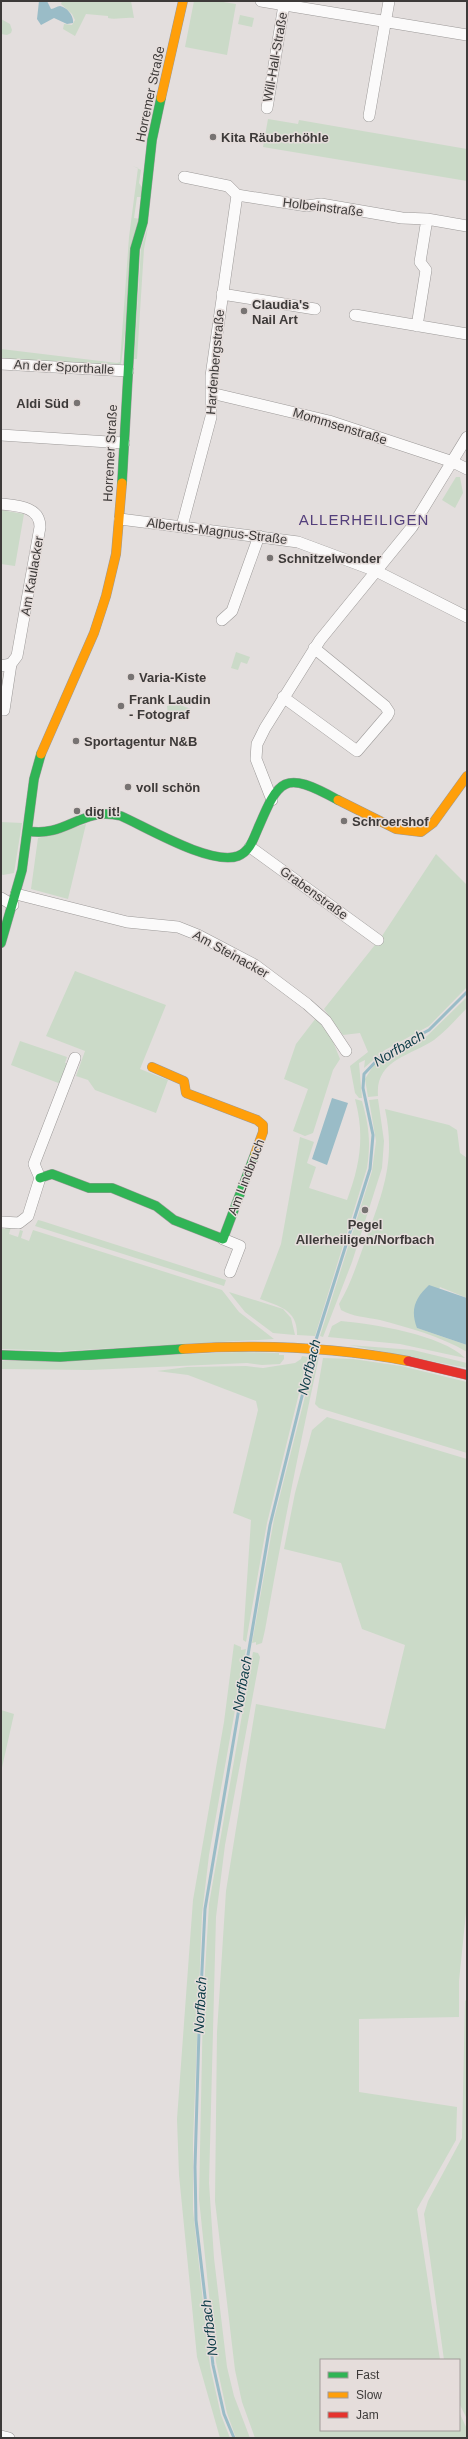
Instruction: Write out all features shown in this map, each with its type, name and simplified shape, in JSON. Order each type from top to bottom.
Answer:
[{"type":"street","name":"Horremer Straße","points":[[1,943],[14,900],[28,830],[34,779],[42,749],[86,654],[102,610],[116,554],[120,519],[135,249],[138,234],[143,222],[152,140],[183,1]]},
{"type":"street","points":[[261,1],[467,35]]},
{"type":"street","points":[[369,116],[389,1]]},
{"type":"street","name":"Will-Hall-Straße","points":[[267,108],[284,5]]},
{"type":"street","name":"Holbeinstraße","points":[[184,177],[228,186],[237,195],[306,206],[321,204],[402,218],[427,219],[467,226]]},
{"type":"street","name":"Hardenbergstraße","points":[[182,526],[211,417],[211,393],[222,294],[237,195]]},
{"type":"street","points":[[417,326],[426,270],[420,262],[427,219]]},
{"type":"street","points":[[222,294],[315,309]]},
{"type":"street","points":[[355,315],[467,334]]},
{"type":"street","name":"An der Sporthalle","points":[[1,364],[128,371]]},
{"type":"street","name":"Mommsenstraße","points":[[211,393],[329,421],[453,462],[467,469]]},
{"type":"street","points":[[1,435],[124,444]]},
{"type":"street","points":[[272,800],[257,764],[256,751],[262,734],[314,648],[412,527],[453,462],[467,436]]},
{"type":"street","name":"Am Kaulacker","points":[[1,504],[30,509],[37,515],[40,522],[18,651],[6,665],[4,710],[1,710]]},
{"type":"street","name":"Albertus-Magnus-Straße","points":[[120,519],[298,542],[376,571],[467,617]]},
{"type":"street","points":[[222,620],[232,611],[259,536]]},
{"type":"street","points":[[283,697],[357,751],[387,716],[387,709],[314,648]]},
{"type":"street","points":[[28,830],[48,832],[83,816],[101,812],[120,816],[210,856],[237,857],[246,853],[250,847],[272,800],[284,784],[300,782],[327,793],[381,822],[402,830],[419,833],[427,829],[433,823],[467,776]]},
{"type":"street","name":"Grabenstraße","points":[[250,847],[378,940]]},
{"type":"street","name":"Am Steinacker","points":[[1,898],[127,922],[178,927],[198,935],[255,965],[298,996],[326,1020],[346,1051]]},
{"type":"street","points":[[1,1222],[13,1224],[25,1219],[40,1178],[34,1164],[75,1058]]},
{"type":"street","name":"Am Lindbruch","points":[[152,1067],[184,1081],[186,1093],[257,1120],[263,1125],[263,1132],[223,1239]]},
{"type":"street","points":[[40,1178],[52,1174],[89,1188],[112,1188],[156,1206],[174,1220],[240,1246],[230,1272]]},
{"type":"street","points":[[1,1355],[62,1357],[237,1346],[279,1346],[348,1351],[408,1361],[467,1375]]},
{"type":"street","points":[[1,2436],[9,2438]]},
{"type":"green space","points":[[62,1],[131,1],[134,18],[111,19],[108,18],[108,16],[86,14],[75,36],[63,29],[64,24],[72,25],[75,20],[72,14],[61,4]]},
{"type":"green space","points":[[194,1],[217,1],[236,4],[227,55],[185,47]]},
{"type":"green space","points":[[240,15],[254,18],[252,27],[238,24]]},
{"type":"green space","points":[[1,19],[10,24],[12,30],[11,33],[7,35],[1,34]]},
{"type":"green space","points":[[268,119],[298,124],[299,120],[467,149],[467,181],[263,147]]},
{"type":"green space","points":[[138,168],[141,170],[139,183],[144,190],[143,197],[137,197],[134,218],[140,219],[121,364],[116,366],[1,358],[1,349],[117,363],[120,362],[129,237]]},
{"type":"green space","points":[[148,227],[144,249],[137,359],[134,359],[141,248]]},
{"type":"green space","points":[[456,477],[460,477],[463,493],[455,508],[442,500]]},
{"type":"green space","points":[[1,510],[24,514],[15,566],[1,564]]},
{"type":"green space","points":[[236,652],[250,657],[247,664],[241,662],[238,670],[231,668]]},
{"type":"green space","points":[[175,703],[191,709],[168,715],[167,706]]},
{"type":"green space","points":[[1,822],[22,823],[14,873],[3,875],[1,874]]},
{"type":"green space","points":[[86,824],[68,899],[31,889],[38,838]]},
{"type":"green space","points":[[436,854],[467,885],[467,987],[429,1026],[385,1050],[364,1068],[365,1060],[359,1063],[362,1098],[359,1098],[355,1093],[350,1066],[368,1052],[360,1033],[343,1035],[324,1009],[382,936]]},
{"type":"green space","points":[[75,971],[166,1005],[140,1069],[168,1080],[156,1113],[95,1090],[88,1080],[76,1076],[85,1051],[46,1036]]},
{"type":"green space","points":[[467,997],[467,1008],[451,1025],[425,1046],[396,1060],[382,1074],[378,1096],[368,1097],[365,1079],[375,1063],[427,1036]]},
{"type":"green space","points":[[316,1018],[332,1039],[340,1059],[333,1070],[313,1133],[305,1136],[293,1131],[308,1089],[284,1079],[296,1044]]},
{"type":"green space","points":[[20,1041],[67,1057],[65,1063],[69,1064],[61,1084],[11,1065]]},
{"type":"green space","points":[[355,1099],[362,1101],[368,1126],[369,1150],[367,1168],[315,1336],[297,1335],[294,1320],[291,1314],[274,1304],[260,1299],[281,1244],[300,1137],[314,1142],[307,1163],[316,1167],[309,1188],[347,1200],[355,1175],[360,1150],[360,1125]]},
{"type":"green space","points":[[378,1099],[384,1141],[382,1168],[352,1262],[323,1337],[320,1336],[372,1171],[376,1141],[369,1100]]},
{"type":"green space","points":[[385,1109],[449,1125],[457,1130],[460,1153],[467,1158],[467,1298],[440,1287],[417,1328],[467,1345],[467,1352],[446,1341],[425,1333],[341,1310],[339,1304],[357,1264],[378,1206],[386,1176],[389,1144]]},
{"type":"green space","points":[[38,1220],[226,1280],[224,1286],[35,1226]]},
{"type":"green space","points":[[6,1226],[11,1227],[9,1234],[18,1237],[20,1230],[23,1231],[21,1238],[29,1241],[33,1230],[222,1290],[239,1312],[274,1339],[63,1351],[1,1349],[1,1228],[5,1229]]},
{"type":"green space","points":[[229,1292],[283,1309],[291,1318],[295,1335],[273,1333],[245,1312]]},
{"type":"green space","points":[[341,1321],[389,1328],[424,1337],[441,1343],[465,1358],[400,1344],[328,1337],[332,1326]]},
{"type":"green space","points":[[349,1345],[413,1350],[467,1363],[467,1368]]},
{"type":"green space","points":[[242,1352],[279,1353],[279,1355],[284,1355],[284,1359],[280,1364],[262,1365],[247,1363],[90,1370],[1,1369],[1,1361]]},
{"type":"green space","points":[[302,1356],[308,1357],[267,1523],[246,1642],[243,1640],[251,1520],[233,1513],[258,1410],[256,1401],[188,1375],[157,1371],[187,1367],[246,1366],[263,1368],[295,1363],[301,1359]]},
{"type":"green space","points":[[315,1357],[319,1357],[290,1494],[265,1630],[262,1643],[256,1645],[256,1642],[252,1643],[274,1519]]},
{"type":"green space","points":[[323,1358],[353,1359],[401,1366],[467,1382],[467,1453],[319,1408],[315,1404]]},
{"type":"green space","points":[[327,1417],[467,1459],[467,1903],[459,1981],[459,2017],[359,2019],[359,2092],[457,2107],[456,2140],[417,2209],[440,2359],[320,2359],[320,2431],[460,2431],[460,2414],[467,2429],[467,2438],[255,2438],[242,2402],[235,2370],[215,2201],[217,2032],[226,1891],[256,1704],[385,1729],[405,1645],[362,1629],[341,1563],[284,1549],[295,1493],[312,1430]]},
{"type":"green space","points":[[234,1644],[241,1647],[241,1650],[246,1649],[209,1855],[202,1914],[193,2141],[193,2210],[210,2366],[221,2415],[230,2438],[220,2438],[197,2357],[179,2175],[177,2119],[193,1900],[224,1722]]},
{"type":"green space","points":[[253,1652],[258,1653],[260,1657],[225,1845],[216,1917],[209,2183],[214,2258],[227,2367],[234,2396],[250,2438],[236,2438],[227,2413],[216,2362],[199,2199],[203,2005],[209,1904]]},
{"type":"green space","points":[[1,1710],[14,1714],[1,1772]]},
{"type":"green space","points":[[467,1999],[467,2419],[460,2405],[460,2359],[444,2359],[424,2214],[428,2201],[462,2138],[465,2001]]},
{"type":"water","points":[[39,1],[47,1],[51,9],[60,6],[65,8],[71,15],[73,23],[67,24],[54,18],[41,25],[37,19]]},
{"type":"water","points":[[332,1098],[348,1103],[327,1165],[312,1159]]},
{"type":"water","points":[[429,1285],[467,1298],[467,1345],[417,1328],[414,1316],[415,1305],[420,1295]]},
{"type":"waterway","name":"Norfbach","points":[[315,1343],[370,1169],[373,1135],[363,1088],[364,1074],[381,1056],[429,1030],[467,992]]},
{"type":"waterway","name":"Norfbach","points":[[234,2438],[224,2414],[213,2365],[196,2220],[195,2167],[199,2031],[205,1909],[270,1525],[313,1352]]},
{"type":"traffic: fast","points":[[122,483],[135,249],[143,222],[152,140],[161,98]]},
{"type":"traffic: fast","points":[[1,943],[22,870],[34,779],[41,754]]},
{"type":"traffic: fast","points":[[28,831],[41,832],[53,830],[84,818],[107,814],[121,816],[196,851],[212,856],[226,858],[238,856],[247,850],[271,801],[277,791],[285,785],[294,783],[305,784],[338,800]]},
{"type":"traffic: fast","points":[[40,1178],[52,1174],[89,1188],[112,1188],[156,1206],[174,1220],[223,1239],[255,1154]]},
{"type":"traffic: fast","points":[[1,1355],[60,1357],[183,1349]]},
{"type":"traffic: slow","points":[[161,98],[183,1]]},
{"type":"traffic: slow","points":[[41,754],[94,633],[106,596],[116,554],[122,483]]},
{"type":"traffic: slow","points":[[338,800],[396,829],[421,832],[433,823],[467,776]]},
{"type":"traffic: slow","points":[[152,1067],[184,1081],[186,1093],[257,1120],[263,1125],[263,1132],[255,1154]]},
{"type":"traffic: slow","points":[[183,1349],[240,1347],[296,1348],[380,1356],[408,1361]]},
{"type":"traffic: jam","points":[[408,1361],[467,1375]]},
{"type":"place","name":"Kita Räuberhöhle","points":[[213,137]]},
{"type":"place","name":"Claudia's Nail Art","points":[[244,311]]},
{"type":"place","name":"Aldi Süd","points":[[77,403]]},
{"type":"place","name":"Schnitzelwonder","points":[[270,558]]},
{"type":"place","name":"Varia-Kiste","points":[[131,677]]},
{"type":"place","name":"Frank Laudin - Fotograf","points":[[121,706]]},
{"type":"place","name":"Sportagentur N&B","points":[[76,741]]},
{"type":"place","name":"voll schön","points":[[128,787]]},
{"type":"place","name":"dig it!","points":[[77,811]]},
{"type":"place","name":"Schroershof","points":[[344,821]]},
{"type":"place","name":"Pegel Allerheiligen/Norfbach","points":[[365,1210]]},
{"type":"district","name":"ALLERHEILIGEN","points":[[364,519]]}]
